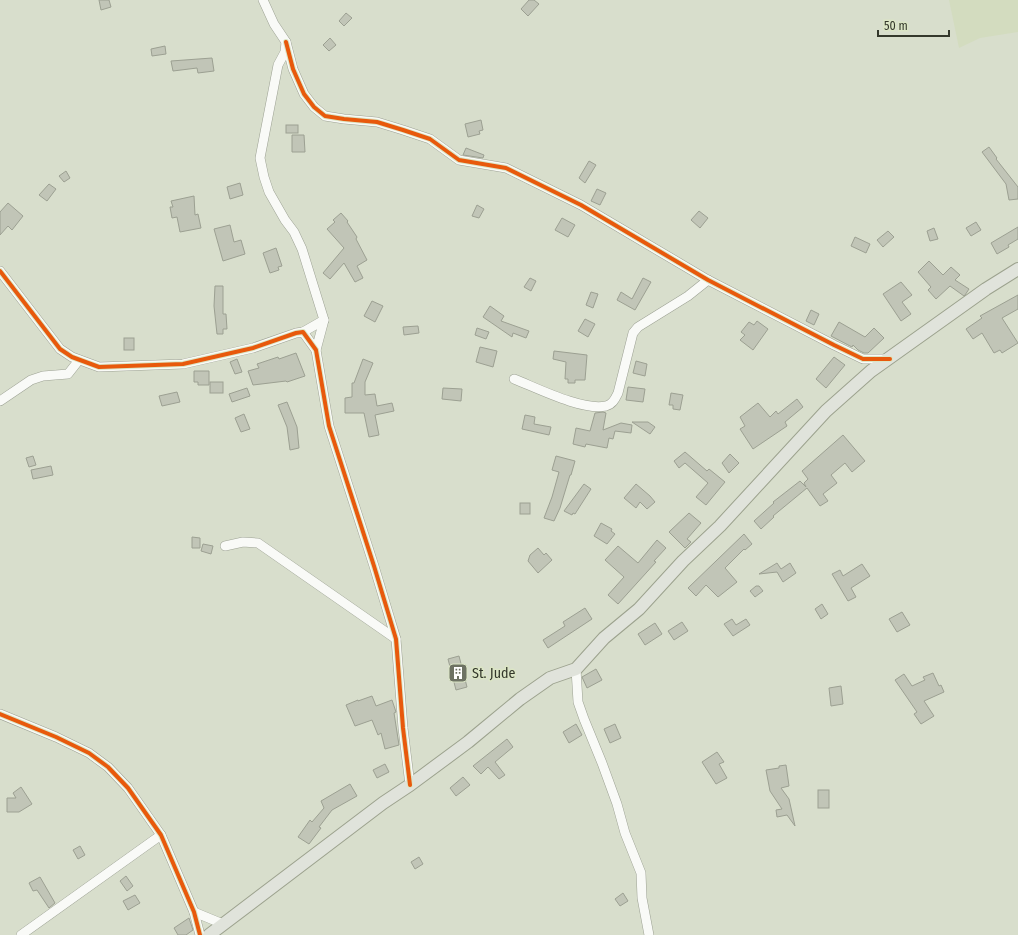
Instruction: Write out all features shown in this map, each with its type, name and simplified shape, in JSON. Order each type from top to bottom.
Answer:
[{"type":"main road","points":[[209,935],[383,803],[468,742],[520,699],[550,678],[576,669],[604,638],[639,609],[683,560],[720,526],[826,411],[871,372],[986,289],[1018,270]]},
{"type":"street","points":[[263,0],[274,24],[286,42],[294,69],[304,94],[314,107],[325,116],[344,120],[377,122],[430,139],[459,160],[506,168],[581,205],[708,280],[863,359],[890,359]]},
{"type":"street","points":[[286,42],[284,52],[278,65],[260,158],[269,192],[285,220],[294,232],[302,249],[324,320],[316,350],[329,426],[396,639],[403,728],[410,785]]},
{"type":"street","points":[[0,272],[60,349],[72,358],[98,367],[183,364],[253,348],[296,332],[303,332],[324,320]]},
{"type":"street","points":[[514,379],[584,405],[606,406],[615,401],[618,393],[633,333],[638,327],[683,299],[708,280]]},
{"type":"street","points":[[303,332],[316,350]]},
{"type":"street","points":[[0,401],[31,380],[43,376],[68,374],[79,360]]},
{"type":"street","points":[[225,546],[243,542],[258,543],[396,639]]},
{"type":"street","points":[[576,669],[578,702],[641,873],[642,898],[649,935]]},
{"type":"street","points":[[0,714],[56,737],[89,753],[108,768],[128,788],[161,836],[194,912],[200,935]]},
{"type":"street","points":[[21,935],[161,836]]},
{"type":"street","points":[[194,912],[223,924]]},
{"type":"shaded area","points":[[949,0],[1018,0],[1018,32],[980,38],[959,48]]},
{"type":"building","points":[[99,0],[109,0],[111,7],[101,10]]},
{"type":"building","points":[[529,0],[534,0],[539,4],[528,16],[521,9]]},
{"type":"building","points":[[346,13],[352,18],[344,26],[339,21]]},
{"type":"building","points":[[330,38],[336,45],[329,51],[323,45]]},
{"type":"building","points":[[165,46],[166,54],[152,56],[151,49]]},
{"type":"building","points":[[212,58],[214,71],[198,73],[197,68],[173,71],[171,61]]},
{"type":"building","points":[[481,120],[483,130],[479,131],[480,134],[468,137],[465,124]]},
{"type":"building","points":[[286,125],[298,125],[298,133],[286,133]]},
{"type":"building","points":[[292,135],[304,135],[305,152],[292,152]]},
{"type":"building","points":[[989,147],[997,158],[996,159],[1018,187],[1018,199],[1009,200],[1006,184],[982,152]]},
{"type":"building","points":[[466,148],[484,155],[483,158],[463,155]]},
{"type":"building","points":[[589,161],[596,165],[585,183],[579,178]]},
{"type":"building","points":[[66,171],[70,178],[64,182],[59,176]]},
{"type":"building","points":[[240,183],[243,195],[230,199],[227,187]]},
{"type":"building","points":[[49,184],[56,189],[47,201],[39,195]]},
{"type":"building","points":[[597,189],[606,193],[600,205],[591,201]]},
{"type":"building","points":[[194,196],[195,215],[198,214],[201,228],[180,232],[177,217],[172,218],[170,207],[173,207],[171,201]]},
{"type":"building","points":[[8,203],[23,216],[12,230],[8,226],[0,235],[0,212]]},
{"type":"building","points":[[477,205],[484,209],[479,218],[472,216]]},
{"type":"building","points":[[699,211],[708,218],[700,228],[691,220]]},
{"type":"building","points":[[341,213],[348,221],[347,222],[357,237],[356,239],[367,260],[357,266],[363,278],[355,282],[344,263],[330,279],[323,273],[344,248],[327,229],[335,222],[333,220]]},
{"type":"building","points":[[562,218],[575,225],[568,237],[555,230]]},
{"type":"building","points":[[976,222],[981,230],[971,236],[966,228]]},
{"type":"building","points":[[230,225],[234,242],[241,240],[245,254],[223,261],[214,229]]},
{"type":"building","points":[[1018,227],[1018,239],[1008,245],[1009,247],[997,254],[991,243]]},
{"type":"building","points":[[934,228],[938,239],[930,241],[927,231]]},
{"type":"building","points":[[888,231],[894,237],[883,247],[877,240]]},
{"type":"building","points":[[855,237],[870,244],[866,253],[851,246]]},
{"type":"building","points":[[276,248],[282,266],[278,267],[279,270],[270,273],[263,253]]},
{"type":"building","points":[[929,261],[943,275],[951,267],[960,275],[955,280],[969,289],[965,295],[964,296],[950,286],[936,299],[928,290],[931,287],[918,272]]},
{"type":"building","points":[[530,278],[536,281],[531,291],[524,287]]},
{"type":"building","points":[[643,278],[651,282],[635,310],[617,300],[621,292],[632,299]]},
{"type":"building","points":[[901,282],[912,295],[902,302],[911,314],[901,321],[883,294]]},
{"type":"building","points":[[215,286],[223,286],[223,314],[226,314],[227,329],[223,329],[223,334],[217,334],[214,306]]},
{"type":"building","points":[[591,292],[598,294],[593,308],[586,305]]},
{"type":"building","points":[[1018,295],[1018,309],[1002,318],[1018,343],[1002,353],[1000,350],[994,353],[982,333],[973,339],[966,329],[982,318],[980,316]]},
{"type":"building","points":[[372,301],[383,306],[375,322],[364,316]]},
{"type":"building","points":[[490,306],[504,316],[501,321],[529,331],[526,338],[513,333],[512,337],[483,317]]},
{"type":"building","points":[[811,310],[819,314],[814,325],[806,321]]},
{"type":"building","points":[[585,319],[595,324],[588,337],[578,331]]},
{"type":"building","points":[[757,321],[768,329],[753,350],[740,340],[745,335],[741,332],[749,322],[754,325]]},
{"type":"building","points":[[839,322],[865,337],[874,328],[884,338],[868,353],[864,353],[853,345],[852,347],[831,336]]},
{"type":"building","points":[[418,326],[419,333],[404,335],[403,327]]},
{"type":"building","points":[[477,328],[489,332],[486,339],[475,335]]},
{"type":"building","points":[[124,338],[134,338],[134,350],[124,350]]},
{"type":"building","points":[[480,347],[497,351],[493,367],[476,362]]},
{"type":"building","points":[[554,351],[587,355],[585,380],[575,380],[575,383],[568,383],[568,379],[565,379],[566,362],[553,359]]},
{"type":"building","points":[[296,353],[305,376],[287,382],[253,385],[248,371],[259,368],[257,364]]},
{"type":"building","points":[[834,357],[845,365],[826,388],[816,379]]},
{"type":"building","points":[[237,359],[242,372],[235,374],[230,362]]},
{"type":"building","points":[[363,359],[373,363],[365,382],[365,395],[375,394],[377,406],[392,403],[394,411],[375,415],[379,435],[369,437],[364,413],[345,413],[345,398],[352,397],[352,383],[354,383]]},
{"type":"building","points":[[636,361],[647,364],[645,376],[633,373]]},
{"type":"building","points":[[194,371],[209,371],[209,385],[198,385],[198,382],[194,382]]},
{"type":"building","points":[[210,382],[223,382],[223,393],[210,393]]},
{"type":"building","points":[[628,387],[645,389],[643,402],[626,400]]},
{"type":"building","points":[[247,388],[250,396],[232,402],[229,394]]},
{"type":"building","points":[[443,388],[462,389],[461,401],[442,399]]},
{"type":"building","points":[[177,392],[180,402],[162,406],[159,396]]},
{"type":"building","points":[[671,393],[683,395],[680,410],[673,409],[673,405],[669,405]]},
{"type":"building","points":[[797,399],[803,407],[785,422],[787,426],[753,449],[740,429],[745,426],[740,417],[758,403],[770,417],[776,411],[778,414]]},
{"type":"building","points":[[287,402],[297,427],[299,448],[290,450],[287,427],[278,405]]},
{"type":"building","points":[[595,413],[606,413],[603,430],[621,423],[632,425],[631,433],[615,431],[613,439],[609,438],[607,448],[586,444],[585,447],[573,444],[576,428],[590,431]]},
{"type":"building","points":[[244,414],[250,429],[241,432],[235,418]]},
{"type":"building","points":[[525,415],[535,417],[534,424],[551,427],[549,435],[522,429]]},
{"type":"building","points":[[632,422],[648,422],[655,427],[650,434]]},
{"type":"building","points":[[843,435],[865,461],[852,472],[845,463],[831,475],[837,483],[823,494],[828,501],[820,506],[807,488],[773,516],[774,517],[761,529],[754,521],[774,503],[773,502],[800,481],[806,487],[804,483],[808,479],[802,471]]},
{"type":"building","points":[[685,452],[707,471],[709,469],[725,482],[706,505],[696,497],[708,483],[685,463],[679,468],[674,461]]},
{"type":"building","points":[[730,454],[739,463],[729,473],[722,463]]},
{"type":"building","points":[[33,456],[36,465],[29,467],[26,458]]},
{"type":"building","points":[[556,456],[575,461],[560,508],[554,521],[544,518],[559,472],[552,470]]},
{"type":"building","points":[[51,466],[53,475],[33,479],[31,470]]},
{"type":"building","points":[[584,484],[591,489],[575,514],[573,513],[572,515],[564,511]]},
{"type":"building","points":[[636,484],[655,502],[647,509],[640,502],[636,508],[624,498]]},
{"type":"building","points":[[520,503],[530,503],[530,514],[520,514]]},
{"type":"building","points":[[689,513],[701,523],[687,539],[691,542],[685,548],[669,532]]},
{"type":"building","points":[[601,523],[612,529],[611,531],[615,534],[607,544],[594,536]]},
{"type":"building","points":[[744,534],[752,544],[745,550],[744,549],[725,568],[737,582],[718,597],[706,585],[696,596],[688,588]]},
{"type":"building","points":[[192,537],[200,538],[200,548],[192,548]]},
{"type":"building","points":[[657,540],[666,548],[654,561],[656,562],[618,604],[608,595],[624,577],[605,560],[618,546],[638,563]]},
{"type":"building","points":[[203,544],[213,546],[211,554],[201,551]]},
{"type":"building","points":[[538,548],[544,555],[546,553],[552,560],[538,573],[528,561],[530,555]]},
{"type":"building","points":[[777,563],[781,569],[790,563],[796,573],[783,582],[777,572],[759,574]]},
{"type":"building","points":[[862,564],[870,576],[851,588],[856,597],[848,601],[832,574],[840,570],[843,576]]},
{"type":"building","points":[[756,586],[759,586],[763,591],[755,597],[750,591]]},
{"type":"building","points":[[822,604],[828,614],[821,619],[815,609]]},
{"type":"building","points":[[585,608],[592,619],[548,648],[543,640],[565,626],[563,622]]},
{"type":"building","points":[[902,612],[910,625],[897,632],[889,619]]},
{"type":"building","points":[[732,619],[736,625],[746,619],[750,625],[733,636],[724,624]]},
{"type":"building","points":[[682,622],[688,631],[674,640],[668,631]]},
{"type":"building","points":[[655,623],[662,634],[645,645],[638,634]]},
{"type":"building","name":"St. Jude","points":[[459,656],[467,687],[456,690],[448,659]]},
{"type":"building","points":[[596,669],[602,680],[587,688],[582,677]]},
{"type":"building","points":[[933,673],[939,686],[941,685],[944,692],[924,701],[934,716],[921,724],[914,714],[917,712],[895,680],[904,674],[912,686],[925,680],[923,677]]},
{"type":"building","points":[[841,686],[843,704],[831,706],[829,688]]},
{"type":"building","points":[[372,696],[376,706],[392,700],[396,712],[394,713],[399,745],[385,749],[381,733],[378,735],[372,720],[355,726],[346,705]]},
{"type":"building","points":[[576,724],[582,735],[569,743],[563,732]]},
{"type":"building","points":[[615,724],[621,738],[610,743],[604,729]]},
{"type":"building","points":[[507,739],[513,747],[495,762],[505,775],[499,779],[488,767],[481,774],[473,766]]},
{"type":"building","points":[[717,752],[724,762],[719,764],[727,778],[716,784],[702,762]]},
{"type":"building","points":[[385,764],[389,772],[377,778],[373,770]]},
{"type":"building","points":[[786,765],[789,786],[781,788],[789,799],[795,826],[787,815],[777,817],[776,810],[782,809],[770,791],[766,770],[779,768],[779,766]]},
{"type":"building","points":[[463,777],[470,785],[456,796],[450,788]]},
{"type":"building","points":[[350,784],[357,796],[332,810],[319,827],[321,828],[309,844],[298,837],[310,820],[312,822],[324,808],[321,801]]},
{"type":"building","points":[[21,787],[32,804],[19,812],[7,812],[7,798],[16,798],[13,793]]},
{"type":"building","points":[[818,790],[829,790],[829,808],[818,808]]},
{"type":"building","points":[[80,846],[85,855],[78,859],[73,850]]},
{"type":"building","points":[[419,857],[423,864],[415,869],[411,862]]},
{"type":"building","points":[[126,876],[133,886],[127,891],[120,881]]},
{"type":"building","points":[[40,877],[55,903],[49,908],[37,890],[33,891],[29,883]]},
{"type":"building","points":[[623,893],[628,901],[620,906],[615,899]]},
{"type":"building","points":[[135,895],[140,903],[128,910],[123,901]]},
{"type":"building","points":[[189,918],[193,930],[186,935],[178,935],[174,928]]},
{"type":"cycle path","points":[[286,42],[293,69],[304,94],[314,107],[325,116],[377,122],[430,139],[459,160],[506,168],[581,205],[708,280],[834,345],[863,359],[890,359]]},
{"type":"cycle path","points":[[0,271],[60,349],[72,357],[99,367],[183,364],[253,348],[303,332],[316,350],[329,426],[396,639],[403,728],[410,785]]},
{"type":"cycle path","points":[[0,714],[56,737],[89,753],[108,767],[128,788],[161,835],[194,912],[200,935]]},
{"type":"place","name":"St. Jude","points":[[458,673]]}]
